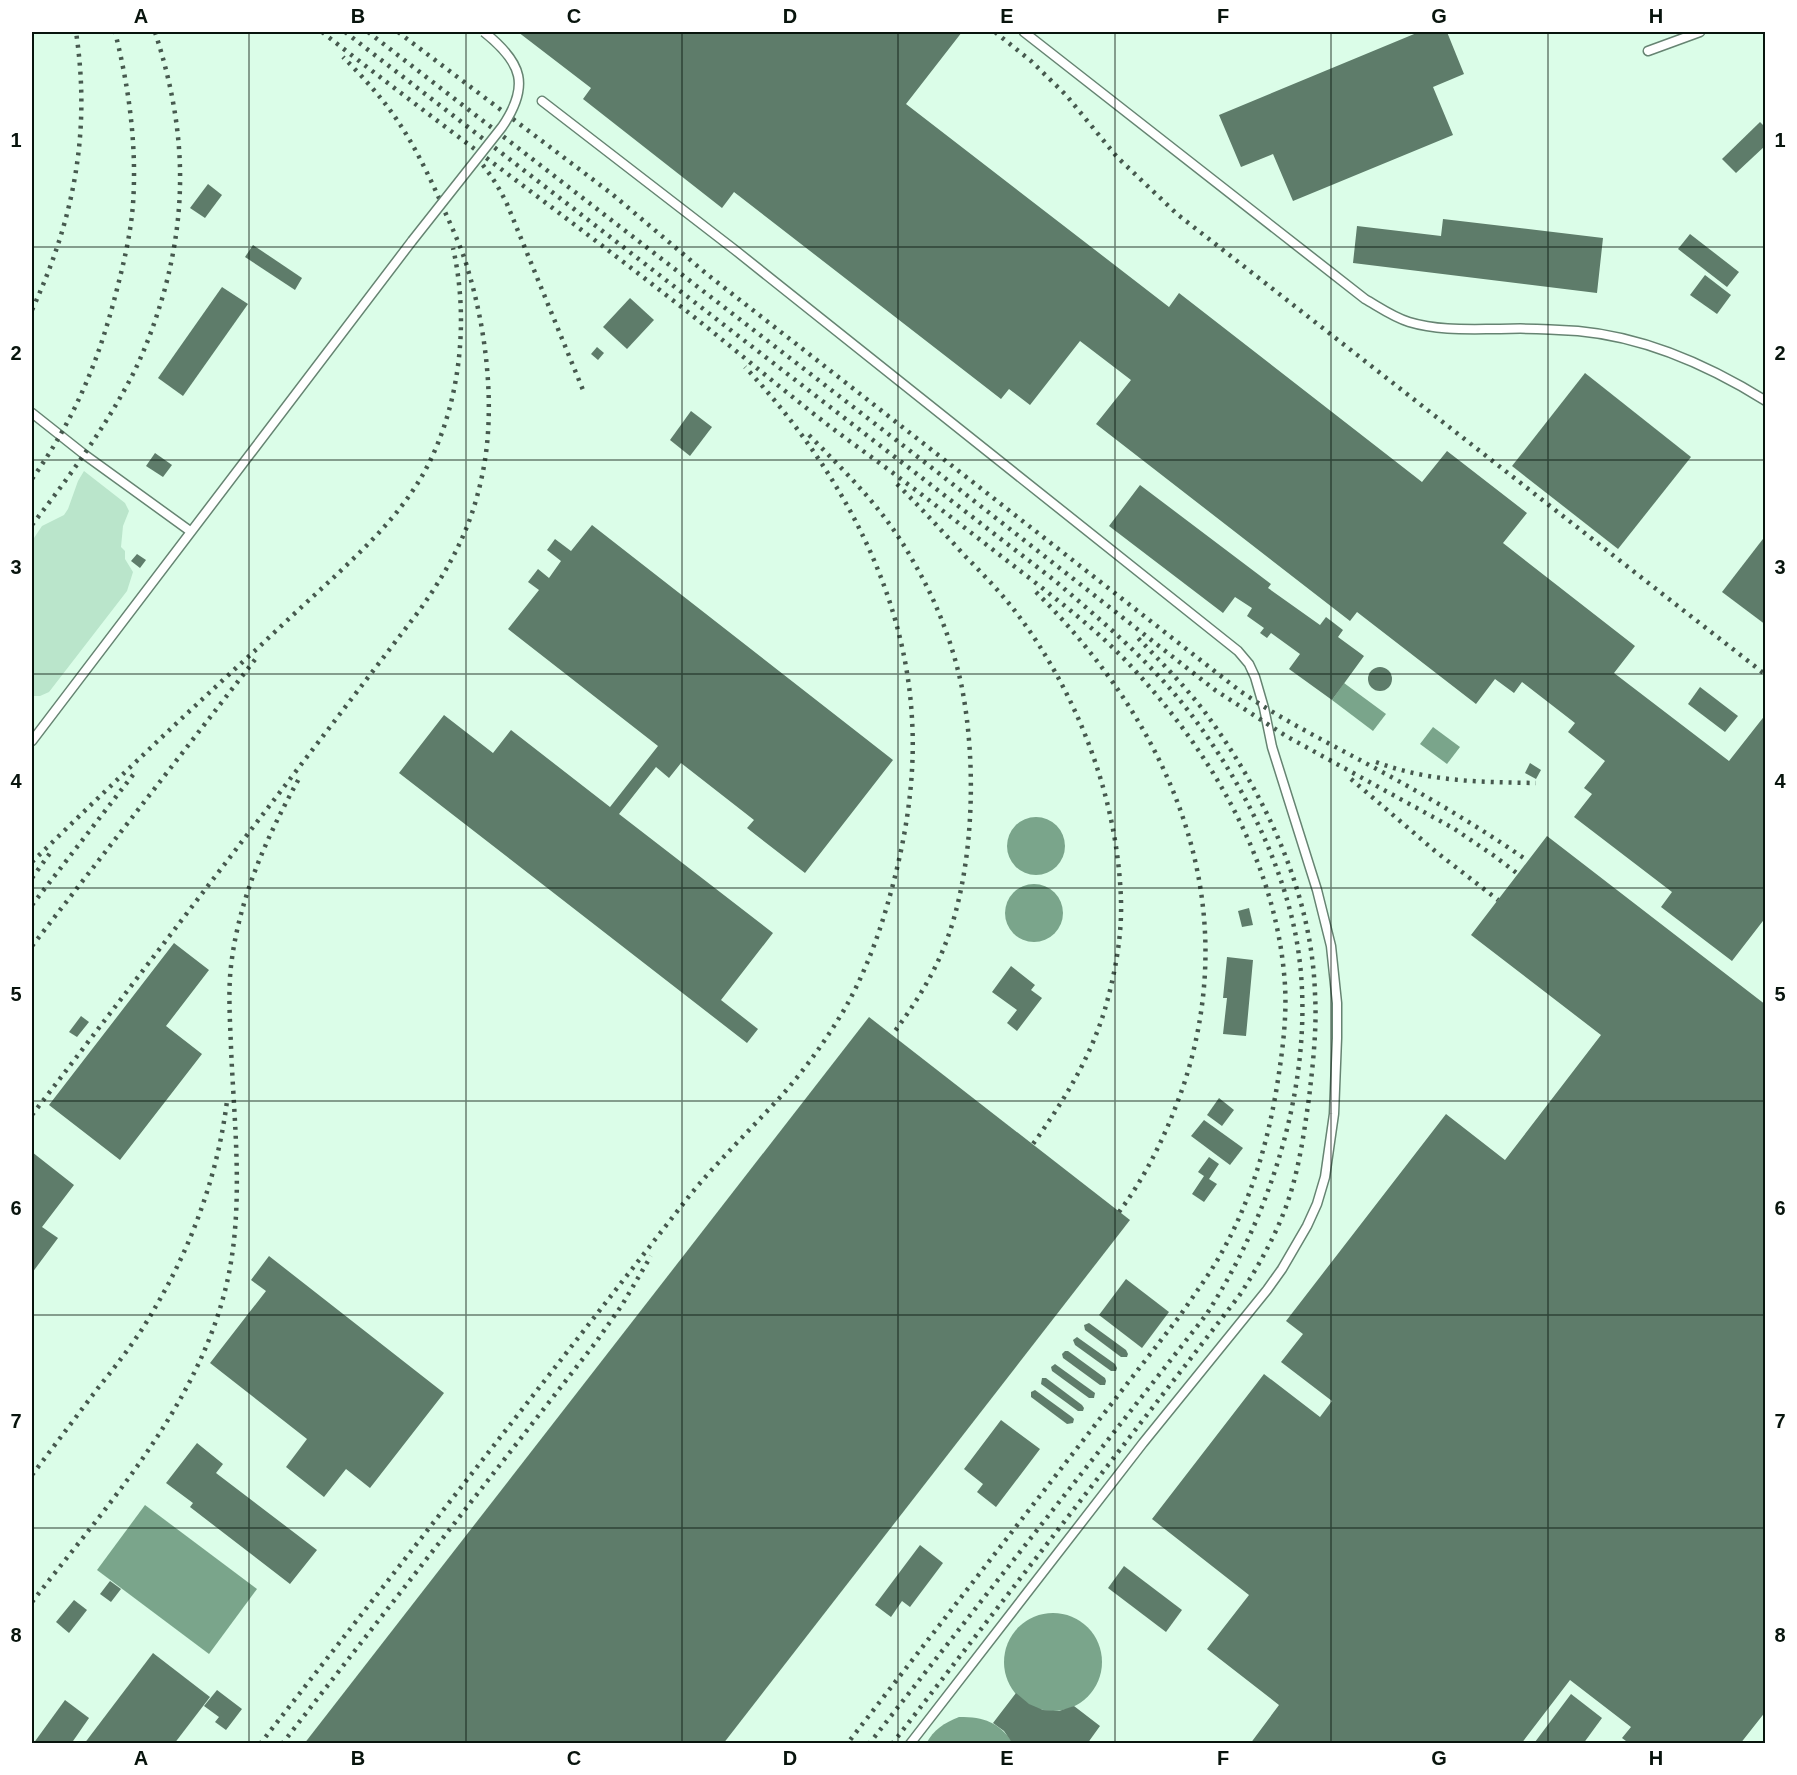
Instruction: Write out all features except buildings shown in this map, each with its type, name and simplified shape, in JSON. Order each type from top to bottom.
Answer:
[{"type":"lane","points":[[32,741],[190,531],[502,127],[518,98],[520,82],[516,68],[505,52],[484,32]]},
{"type":"lane","points":[[1024,32],[1301,250],[1365,299],[1388,313],[1408,321],[1453,329],[1517,328],[1579,332],[1640,343],[1673,354],[1743,387],[1766,401]]},
{"type":"lane","points":[[1648,51],[1700,32]]},
{"type":"lane","points":[[542,101],[745,258],[1238,651],[1255,676],[1272,747],[1331,946],[1338,1038],[1334,1114],[1325,1177],[1317,1204],[1307,1226],[1267,1290],[1143,1443],[910,1743]]},
{"type":"lane","points":[[32,413],[85,455],[190,531]]},
{"type":"shaded area","points":[[84,471],[125,503],[129,511],[123,526],[121,547],[125,551],[125,559],[133,572],[127,591],[49,692],[40,696],[32,696],[32,541],[42,526],[64,515]]},
{"type":"shaded area","points":[[1344,683],[1386,714],[1373,731],[1332,700]]},
{"type":"shaded area","points":[[1433,727],[1460,747],[1447,764],[1420,744]]},
{"type":"shaded area","points":[[1036,817],[1047,819],[1060,830],[1065,846],[1063,857],[1052,870],[1036,875],[1025,873],[1012,862],[1007,846],[1009,835],[1020,822]]},
{"type":"shaded area","points":[[1034,884],[1045,886],[1058,897],[1063,913],[1061,924],[1050,937],[1034,942],[1023,940],[1010,929],[1005,913],[1007,902],[1018,889]]},
{"type":"shaded area","points":[[145,1505],[257,1589],[209,1654],[97,1570]]},
{"type":"shaded area","points":[[1053,1613],[1072,1617],[1087,1628],[1098,1643],[1102,1662],[1098,1681],[1087,1696],[1072,1707],[1053,1711],[1034,1707],[1019,1696],[1008,1681],[1004,1662],[1008,1643],[1019,1628],[1034,1617]]},
{"type":"shaded area","points":[[959,1717],[990,1722],[1002,1730],[1013,1743],[926,1744],[940,1727]]},
{"type":"railway","points":[[32,310],[59,242],[75,174],[80,140],[81,105],[76,32]]},
{"type":"railway","points":[[32,479],[48,456],[85,386],[111,312],[131,224],[134,182],[133,139],[128,95],[115,32]]},
{"type":"railway","points":[[32,525],[111,414],[133,374],[164,292],[177,226],[180,161],[172,97],[155,32]]},
{"type":"railway","points":[[322,32],[639,274],[828,425],[1051,595],[1104,640],[1158,697],[1210,768],[1251,846],[1266,887],[1277,930],[1284,973],[1283,1044],[1273,1109],[1262,1154],[1248,1197],[1229,1239],[1179,1317],[847,1744]]},
{"type":"railway","points":[[345,32],[1054,580],[1125,643],[1175,694],[1224,762],[1266,842],[1287,898],[1301,976],[1302,1027],[1297,1078],[1287,1128],[1254,1227],[1206,1315],[869,1744]]},
{"type":"railway","points":[[368,32],[1215,690],[1286,736],[1453,828],[1518,874]]},
{"type":"railway","points":[[398,32],[612,194],[708,275],[1240,691],[1288,721],[1431,800],[1528,861]]},
{"type":"railway","points":[[995,32],[1031,61],[1066,95],[1117,157],[1177,214],[1766,675]]},
{"type":"railway","points":[[32,1115],[419,611],[450,563],[472,513],[486,451],[489,399],[484,346],[475,294],[455,234],[422,162],[395,117],[343,57]]},
{"type":"railway","points":[[477,158],[494,180],[507,204],[583,390]]},
{"type":"railway","points":[[32,862],[359,553],[397,512],[419,481],[439,440],[455,386],[461,330],[458,275],[453,248]]},
{"type":"railway","points":[[260,1744],[690,1195],[808,1064],[844,1010],[862,975],[876,939],[902,846],[912,774],[913,737],[907,670],[896,621],[880,574],[860,529],[836,485],[778,404],[745,367]]},
{"type":"railway","points":[[809,435],[852,479],[891,526],[921,576],[949,639],[967,718],[971,784],[970,818],[962,884],[955,916],[945,945],[928,981],[892,1035]]},
{"type":"railway","points":[[897,484],[997,590],[1037,642],[1075,711],[1090,748],[1112,824],[1118,862],[1121,915],[1117,955],[1109,996],[1084,1063],[1033,1144]]},
{"type":"railway","points":[[1036,592],[1083,644],[1124,699],[1158,758],[1183,819],[1200,883],[1205,949],[1200,1017],[1183,1087],[1156,1152],[1119,1212]]},
{"type":"railway","points":[[892,1744],[1239,1296],[1277,1228],[1287,1204],[1298,1165],[1310,1085],[1315,1007],[1312,956],[1305,918],[1294,881],[1265,809],[1226,742],[1172,673],[1137,637]]},
{"type":"railway","points":[[32,946],[257,657]]},
{"type":"railway","points":[[1376,762],[1396,769],[1436,777],[1536,783]]},
{"type":"railway","points":[[32,905],[136,771]]},
{"type":"railway","points":[[32,1602],[148,1450],[174,1410],[197,1368],[215,1324],[228,1278],[236,1221],[237,1163],[229,996],[235,940],[248,891],[266,843],[301,775]]},
{"type":"railway","points":[[1351,779],[1435,851],[1498,900]]},
{"type":"railway","points":[[32,878],[53,849]]},
{"type":"railway","points":[[32,1475],[129,1348],[150,1317],[169,1282],[202,1207],[217,1155],[227,1101]]},
{"type":"railway","points":[[282,1744],[596,1342],[622,1305],[651,1256]]}]
